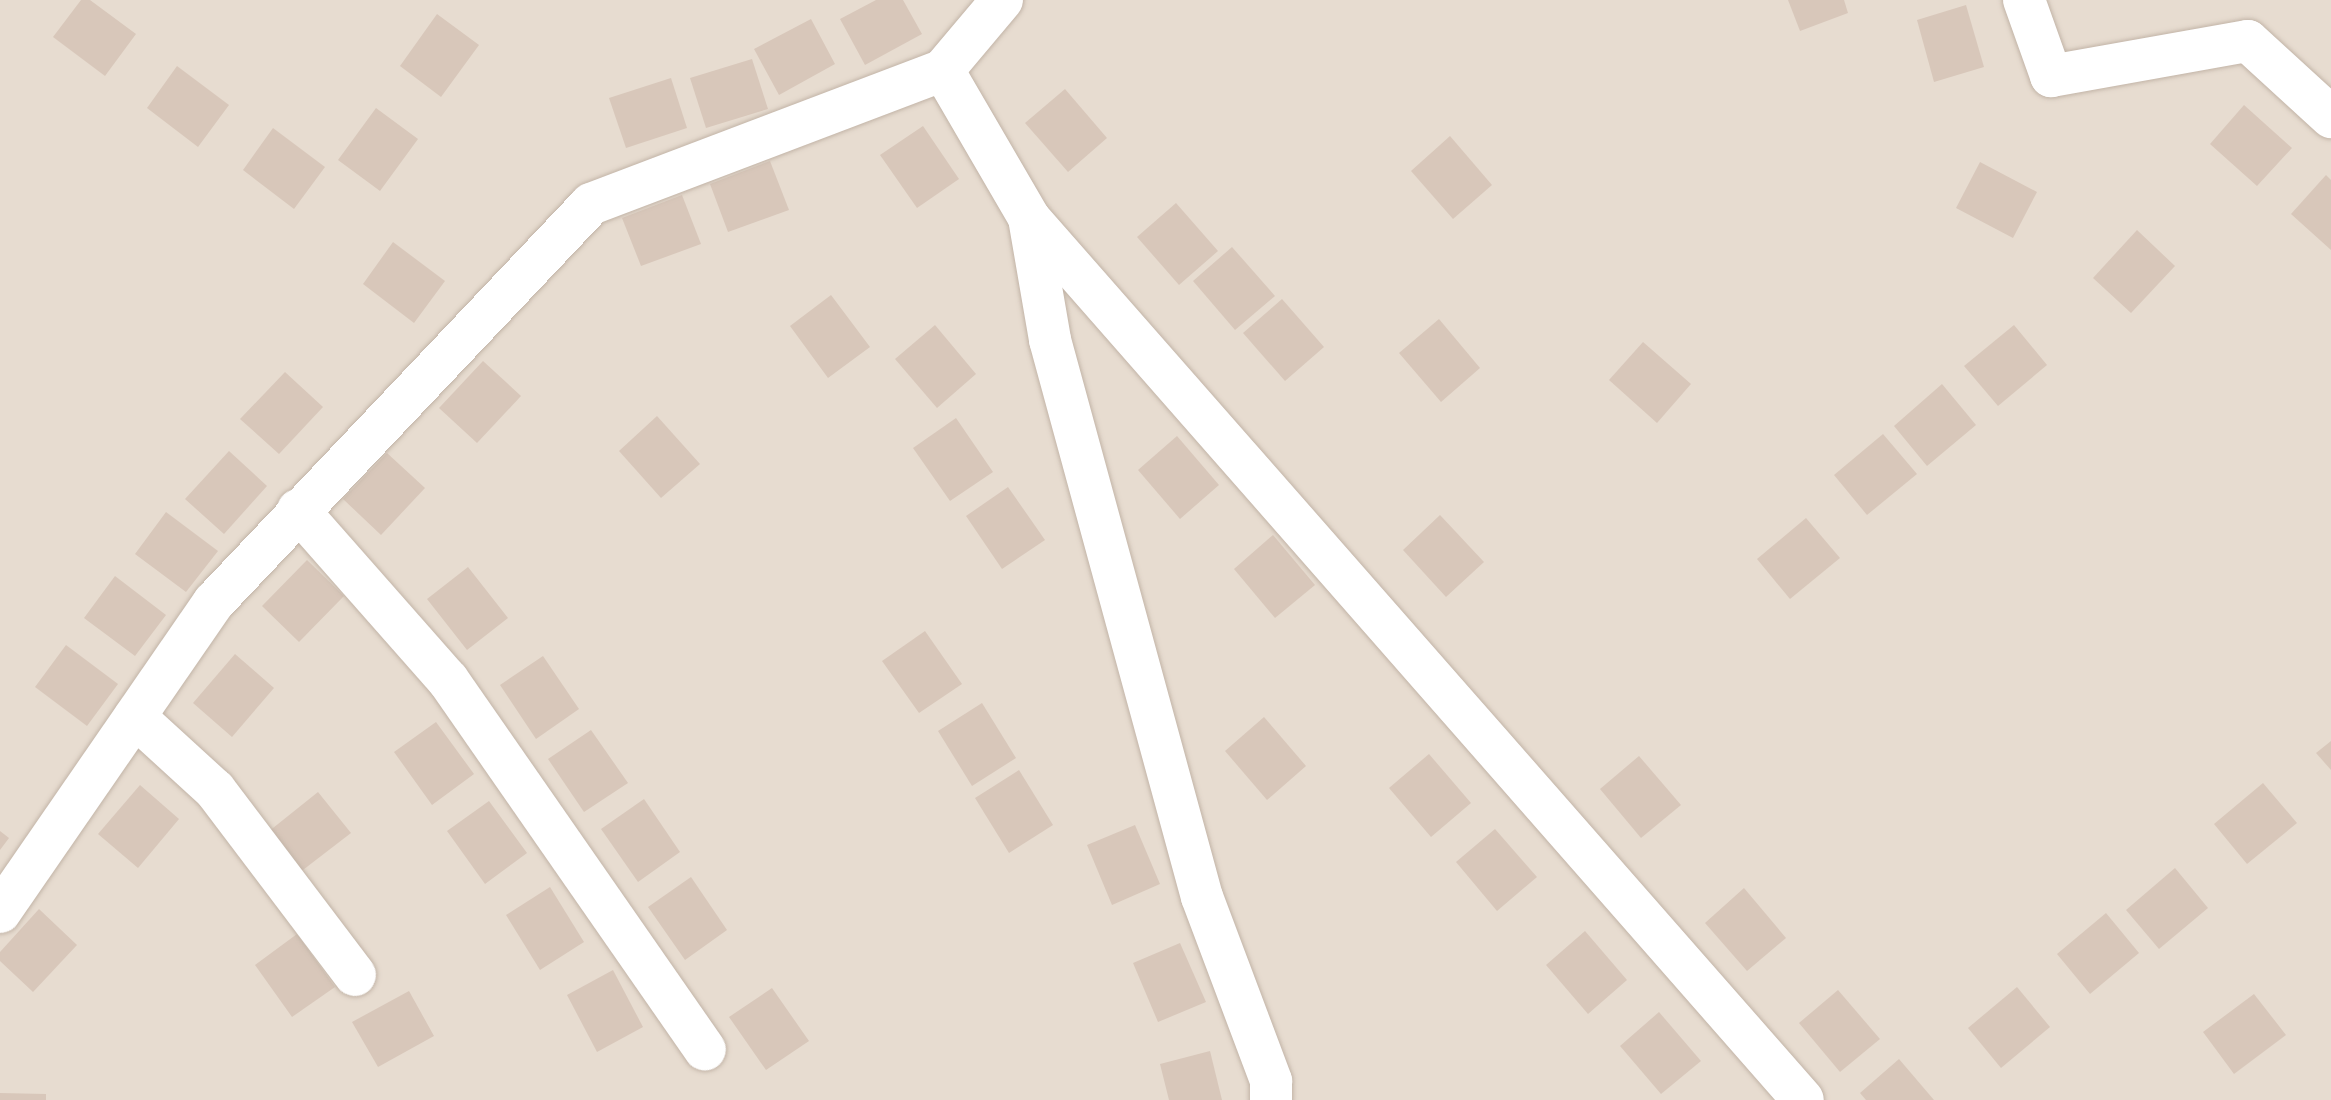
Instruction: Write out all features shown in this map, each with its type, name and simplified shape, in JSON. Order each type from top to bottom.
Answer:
[{"type":"street","points":[[0,912],[214,602],[591,204],[943,70],[1002,0]]},
{"type":"street","points":[[2024,0],[2051,76],[2248,41],[2331,117]]},
{"type":"street","points":[[943,70],[1029,218],[1803,1100]]},
{"type":"street","points":[[1029,218],[1050,340],[1202,897],[1271,1081],[1271,1100]]},
{"type":"street","points":[[298,510],[448,680],[705,1050]]},
{"type":"street","points":[[135,717],[215,790],[355,975]]},
{"type":"shaded area","points":[[0,0],[2331,0],[2331,1100],[0,1100]]},
{"type":"building","points":[[81,0],[90,0],[136,34],[105,76],[53,37]]},
{"type":"building","points":[[876,0],[903,0],[922,34],[865,65],[840,19]]},
{"type":"building","points":[[1788,0],[1844,0],[1848,13],[1800,31]]},
{"type":"building","points":[[1966,5],[1984,67],[1934,82],[1917,20]]},
{"type":"building","points":[[437,14],[479,45],[441,97],[400,66]]},
{"type":"building","points":[[811,19],[835,64],[779,95],[754,49]]},
{"type":"building","points":[[752,59],[768,109],[706,128],[690,78]]},
{"type":"building","points":[[177,66],[229,105],[198,147],[147,108]]},
{"type":"building","points":[[671,78],[687,128],[626,148],[609,98]]},
{"type":"building","points":[[1065,89],[1107,138],[1068,172],[1025,123]]},
{"type":"building","points":[[2244,105],[2292,148],[2257,186],[2210,144]]},
{"type":"building","points":[[376,108],[418,139],[380,191],[338,160]]},
{"type":"building","points":[[923,126],[959,179],[917,208],[880,155]]},
{"type":"building","points":[[273,128],[325,167],[294,209],[243,170]]},
{"type":"building","points":[[1450,136],[1492,185],[1453,219],[1411,171]]},
{"type":"building","points":[[770,161],[789,210],[728,232],[710,184]]},
{"type":"building","points":[[1980,162],[2037,192],[2013,238],[1956,208]]},
{"type":"building","points":[[2326,175],[2331,180],[2331,250],[2291,214]]},
{"type":"building","points":[[682,195],[701,244],[641,266],[622,218]]},
{"type":"building","points":[[1176,203],[1218,251],[1179,285],[1137,237]]},
{"type":"building","points":[[2137,230],[2175,266],[2131,313],[2093,278]]},
{"type":"building","points":[[393,242],[445,281],[414,323],[363,284]]},
{"type":"building","points":[[1232,247],[1275,296],[1235,330],[1193,281]]},
{"type":"building","points":[[831,295],[870,347],[828,378],[790,326]]},
{"type":"building","points":[[1282,299],[1324,347],[1285,381],[1243,333]]},
{"type":"building","points":[[1439,319],[1480,368],[1441,402],[1399,353]]},
{"type":"building","points":[[935,325],[976,374],[937,408],[895,359]]},
{"type":"building","points":[[2014,325],[2047,365],[1998,406],[1964,366]]},
{"type":"building","points":[[1643,342],[1691,384],[1657,423],[1609,380]]},
{"type":"building","points":[[483,361],[521,396],[477,443],[439,408]]},
{"type":"building","points":[[285,372],[323,407],[279,454],[240,419]]},
{"type":"building","points":[[1942,384],[1976,425],[1927,466],[1894,426]]},
{"type":"building","points":[[657,416],[700,464],[661,498],[619,451]]},
{"type":"building","points":[[956,418],[993,472],[950,501],[913,448]]},
{"type":"building","points":[[1883,434],[1917,474],[1867,515],[1834,475]]},
{"type":"building","points":[[1177,436],[1219,485],[1180,519],[1138,470]]},
{"type":"building","points":[[229,451],[267,486],[224,534],[185,499]]},
{"type":"building","points":[[387,453],[425,488],[381,535],[343,499]]},
{"type":"building","points":[[1008,487],[1045,540],[1002,569],[966,516]]},
{"type":"building","points":[[166,512],[218,551],[186,592],[135,554]]},
{"type":"building","points":[[1440,515],[1484,562],[1446,597],[1403,550]]},
{"type":"building","points":[[1806,518],[1840,558],[1790,599],[1757,559]]},
{"type":"building","points":[[1273,535],[1315,585],[1275,618],[1234,569]]},
{"type":"building","points":[[307,560],[344,596],[299,642],[262,606]]},
{"type":"building","points":[[468,567],[508,618],[467,650],[427,599]]},
{"type":"building","points":[[115,576],[166,615],[135,656],[84,618]]},
{"type":"building","points":[[925,631],[962,684],[919,713],[882,661]]},
{"type":"building","points":[[66,645],[118,684],[87,726],[35,687]]},
{"type":"building","points":[[235,654],[274,688],[232,737],[193,703]]},
{"type":"building","points":[[543,656],[579,709],[536,739],[500,685]]},
{"type":"building","points":[[982,703],[1016,758],[972,786],[938,731]]},
{"type":"building","points":[[1264,717],[1306,766],[1267,800],[1225,751]]},
{"type":"building","points":[[436,722],[474,774],[432,805],[394,752]]},
{"type":"building","points":[[591,730],[628,783],[584,812],[548,759]]},
{"type":"building","points":[[2331,741],[2331,770],[2316,753]]},
{"type":"building","points":[[1429,754],[1471,803],[1431,837],[1389,788]]},
{"type":"building","points":[[1639,756],[1681,805],[1641,838],[1600,789]]},
{"type":"building","points":[[1019,770],[1053,825],[1009,853],[975,798]]},
{"type":"building","points":[[2263,783],[2297,823],[2247,864],[2214,824]]},
{"type":"building","points":[[140,785],[179,819],[138,868],[98,834]]},
{"type":"building","points":[[318,792],[351,833],[299,873],[268,832]]},
{"type":"building","points":[[644,799],[680,852],[638,882],[601,829]]},
{"type":"building","points":[[489,801],[527,853],[485,884],[447,831]]},
{"type":"building","points":[[1135,825],[1160,884],[1112,905],[1087,845]]},
{"type":"building","points":[[1495,829],[1537,877],[1497,911],[1456,862]]},
{"type":"building","points":[[0,831],[9,838],[0,850]]},
{"type":"building","points":[[2175,868],[2208,908],[2159,949],[2126,910]]},
{"type":"building","points":[[691,877],[727,930],[685,960],[648,907]]},
{"type":"building","points":[[550,887],[584,942],[540,970],[506,915]]},
{"type":"building","points":[[1744,888],[1786,938],[1747,971],[1705,923]]},
{"type":"building","points":[[39,909],[77,945],[33,992],[0,961],[0,952]]},
{"type":"building","points":[[2106,913],[2139,953],[2090,994],[2057,954]]},
{"type":"building","points":[[1585,931],[1627,980],[1588,1014],[1546,965]]},
{"type":"building","points":[[297,934],[335,987],[292,1017],[255,965]]},
{"type":"building","points":[[1180,943],[1206,1002],[1158,1022],[1133,963]]},
{"type":"building","points":[[613,970],[643,1027],[597,1052],[567,995]]},
{"type":"building","points":[[2017,987],[2050,1027],[2001,1068],[1968,1028]]},
{"type":"building","points":[[772,988],[809,1041],[766,1070],[729,1017]]},
{"type":"building","points":[[1838,990],[1880,1039],[1840,1072],[1799,1023]]},
{"type":"building","points":[[409,991],[434,1036],[378,1067],[352,1022]]},
{"type":"building","points":[[2254,994],[2286,1035],[2234,1074],[2203,1032]]},
{"type":"building","points":[[1659,1012],[1701,1061],[1661,1094],[1620,1046]]},
{"type":"building","points":[[1210,1051],[1222,1100],[1169,1100],[1160,1064]]},
{"type":"building","points":[[1899,1059],[1934,1100],[1866,1100],[1860,1093]]},
{"type":"building","points":[[0,1093],[46,1094],[46,1100],[0,1100]]}]
